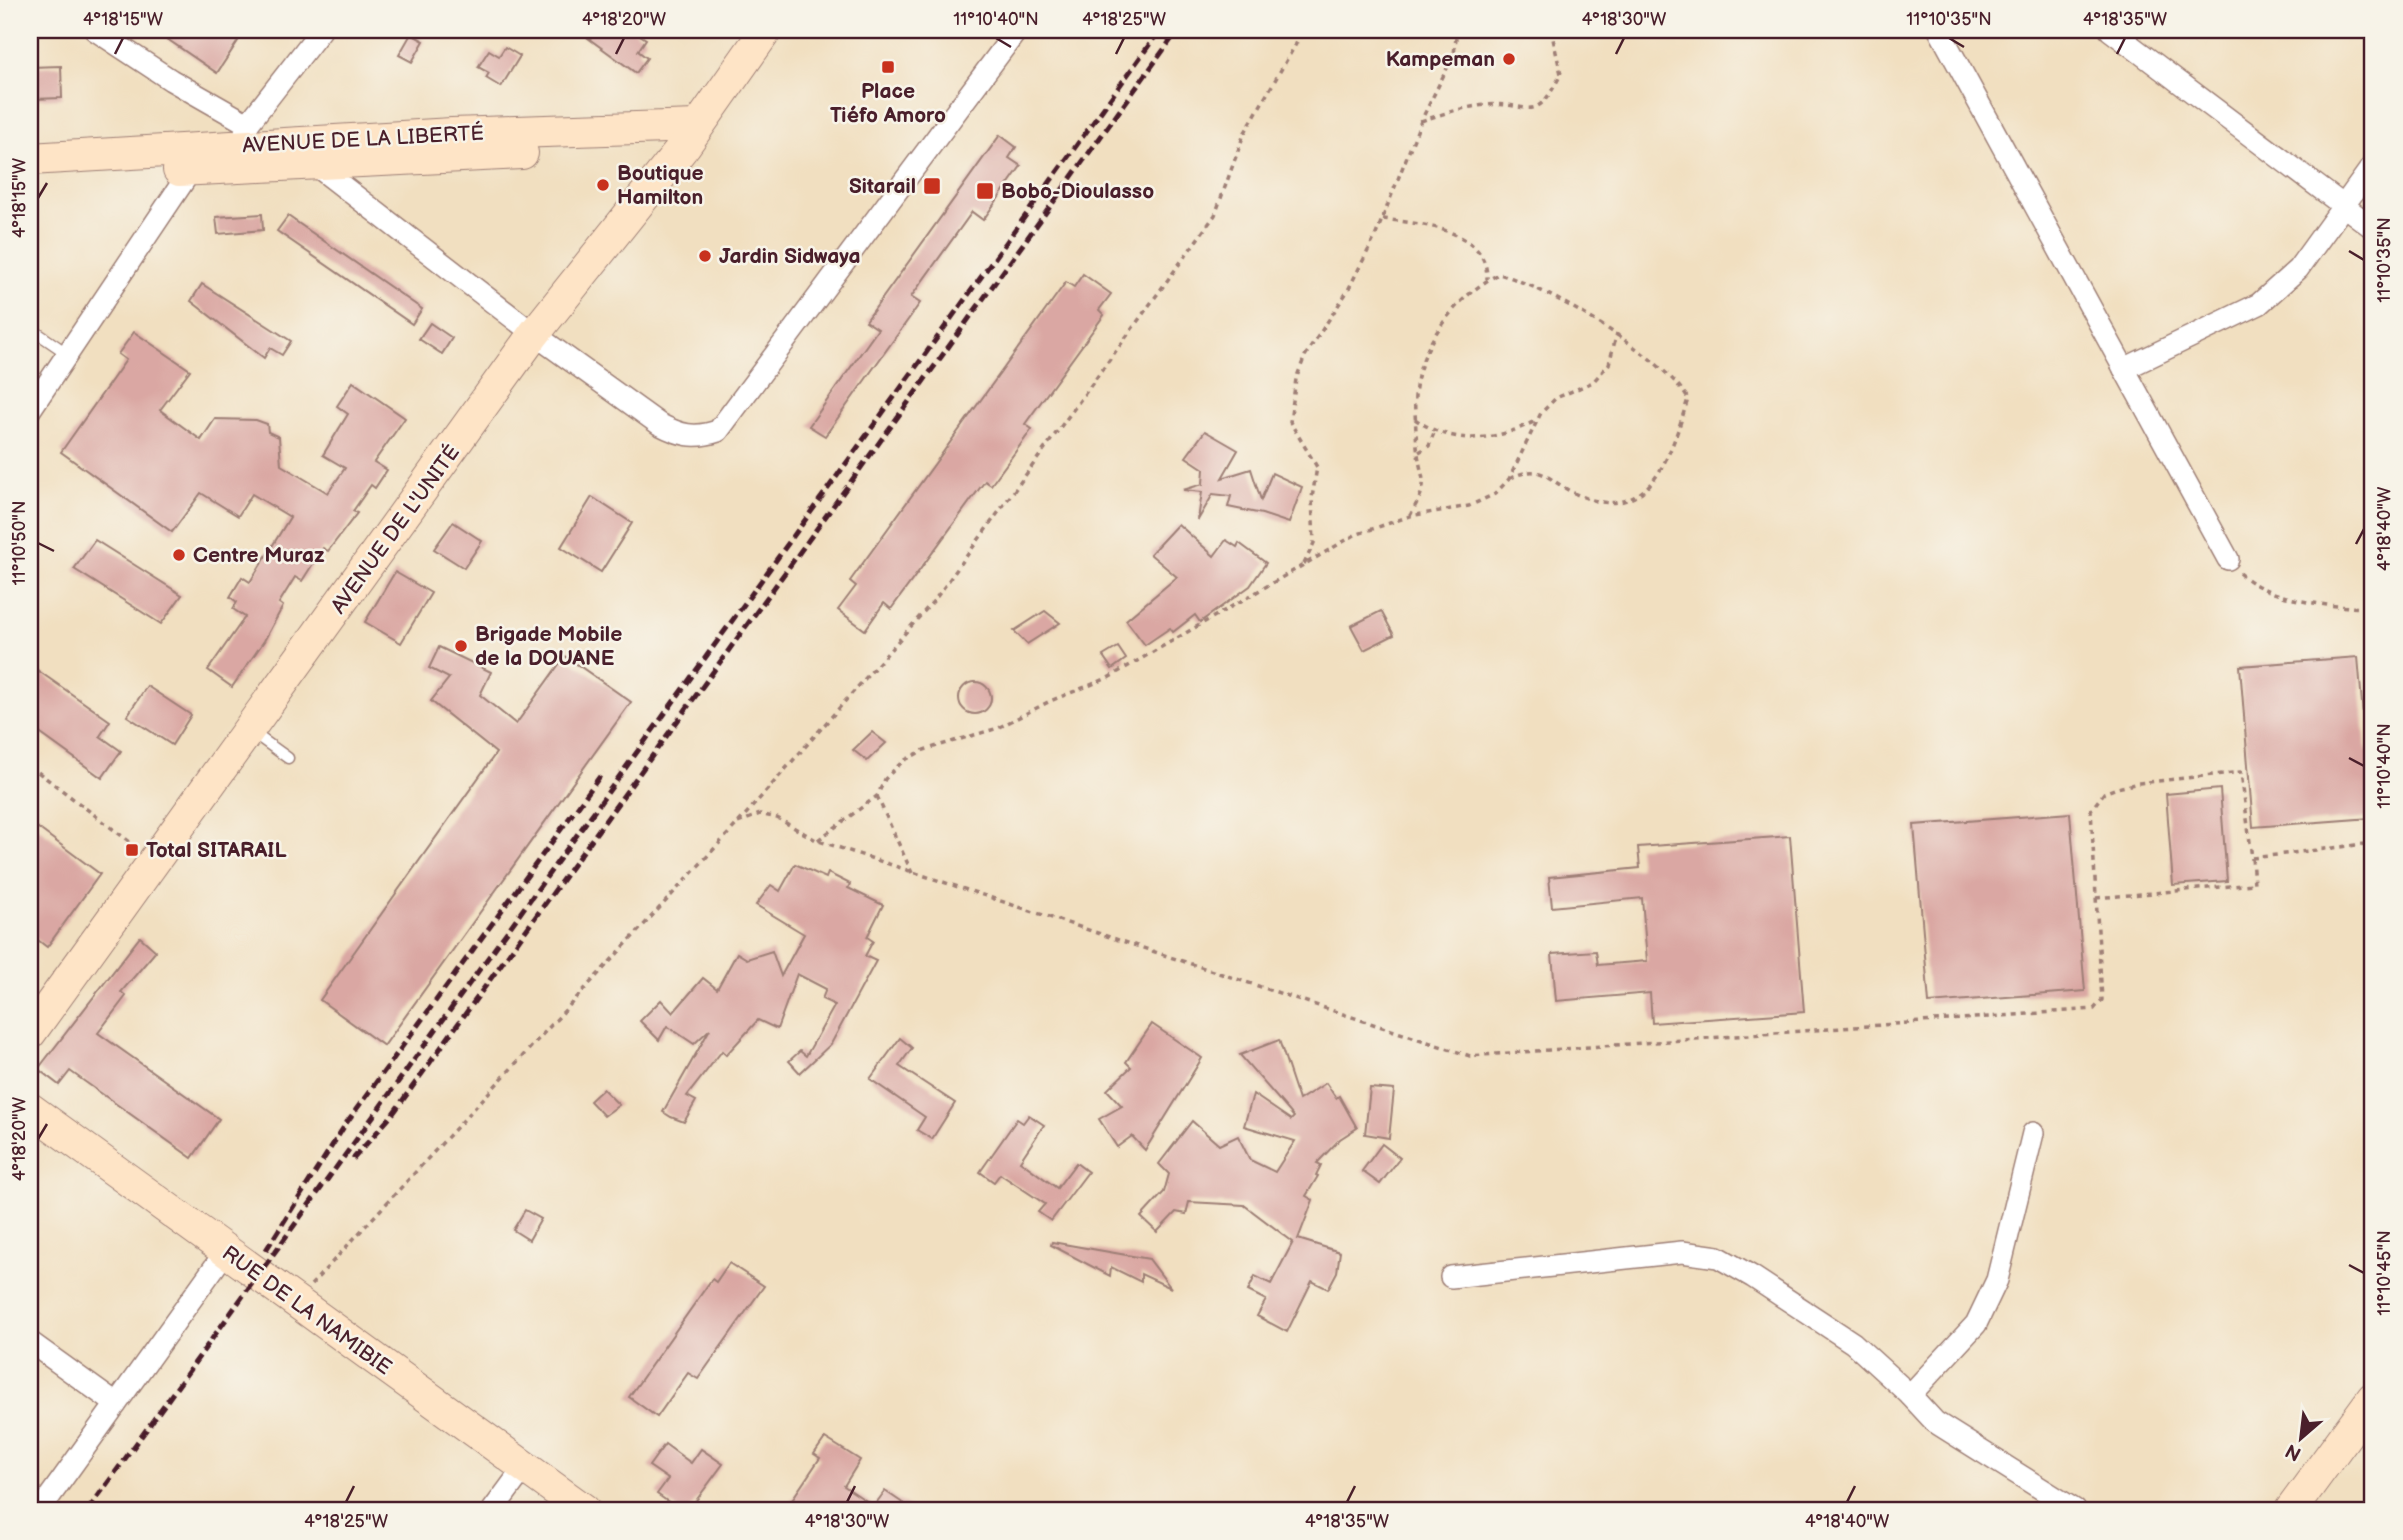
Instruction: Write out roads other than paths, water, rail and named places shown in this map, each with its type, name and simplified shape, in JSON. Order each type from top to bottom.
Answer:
[{"type":"main road","name":"AVENUE DE L'UNITÉ","points":[[30,1033],[534,334],[691,135],[766,30]]},
{"type":"main road","name":"AVENUE DE LA LIBERTÉ","points":[[30,178],[198,158],[243,146],[304,154],[691,135]]},
{"type":"main road","name":"AVENUE DE LA LIBERTÉ","points":[[30,159],[198,158]]},
{"type":"main road","name":"RUE DE LA NAMIBIE","points":[[30,1109],[584,1510]]},
{"type":"main road","points":[[2291,1510],[2373,1398]]},
{"type":"street","points":[[95,30],[172,80],[243,146],[321,30]]},
{"type":"street","points":[[304,154],[534,334],[659,424],[679,434],[699,437],[718,431],[1017,30]]},
{"type":"street","points":[[1939,30],[2228,559]]},
{"type":"street","points":[[2110,30],[2373,228]]},
{"type":"street","points":[[30,410],[198,158]]},
{"type":"street","points":[[2124,369],[2259,304],[2298,269],[2373,165]]},
{"type":"street","points":[[1910,1395],[1976,1324],[1997,1280],[2033,1133]]},
{"type":"street","points":[[40,1510],[226,1251]]},
{"type":"street","points":[[1451,1278],[1682,1252],[1718,1257],[1853,1343],[1910,1395],[1935,1423],[2075,1510]]},
{"type":"street","points":[[30,1342],[116,1404]]},
{"type":"street","points":[[493,1510],[524,1468]]},
{"type":"lane","points":[[30,328],[68,354]]},
{"type":"lane","points":[[249,731],[288,758]]},
{"type":"railway","points":[[88,1510],[1160,30]]},
{"type":"railway","points":[[353,1159],[392,1115],[1178,30]]},
{"type":"railway","points":[[266,1250],[347,1122],[603,772]]},
{"type":"place","name":"Kampeman","points":[[1509,59]]},
{"type":"place","name":"Place Tiéfo Amoro","points":[[888,67]]},
{"type":"place","name":"Boutique Hamilton","points":[[603,185]]},
{"type":"place","name":"Sitarail","points":[[932,186]]},
{"type":"place","name":"Bobo-Dioulasso","points":[[985,191]]},
{"type":"place","name":"Jardin Sidwaya","points":[[705,256]]},
{"type":"place","name":"Centre Muraz","points":[[179,555]]},
{"type":"place","name":"Brigade Mobile de la DOUANE","points":[[461,646]]},
{"type":"place","name":"Total SITARAIL","points":[[132,850]]}]
